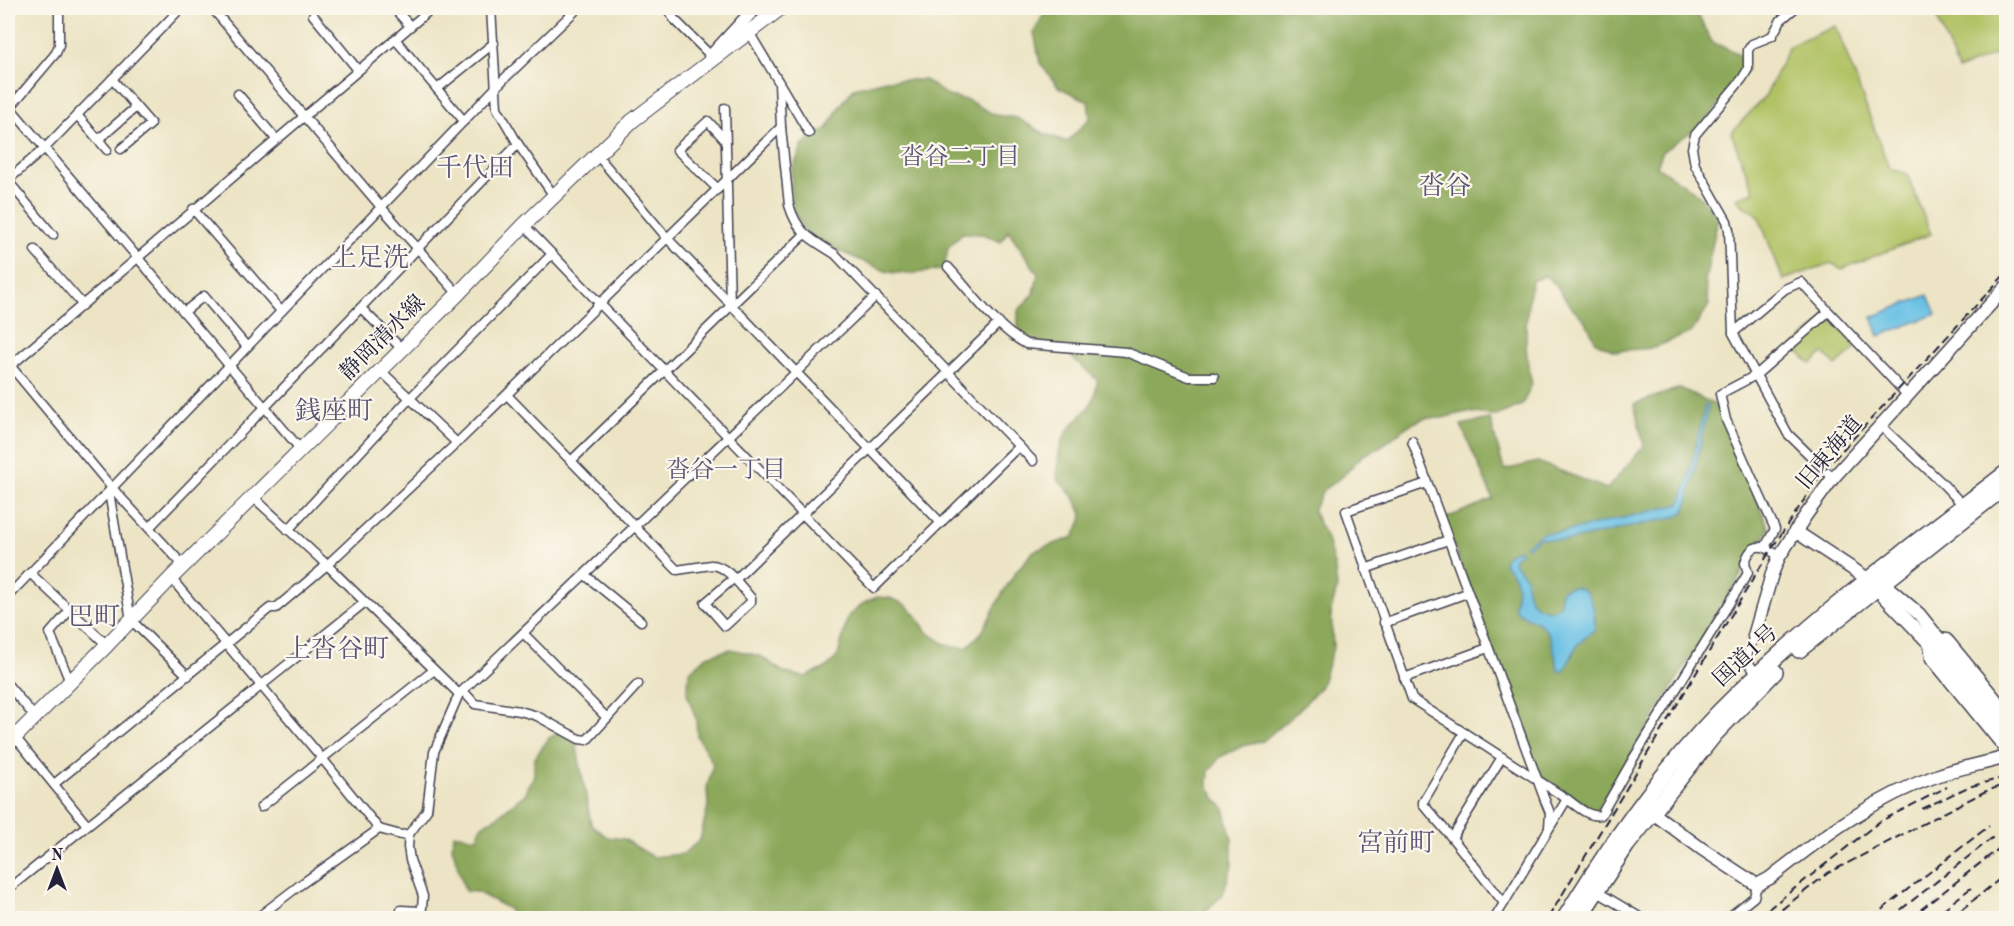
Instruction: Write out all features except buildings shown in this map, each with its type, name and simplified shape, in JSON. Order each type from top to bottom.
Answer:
[{"type":"highway","name":"国道1号","points":[[1579,918],[1688,747],[1738,693],[1758,674],[2007,473]]},
{"type":"highway","name":"国道1号","points":[[1565,918],[1591,875],[1647,809],[1766,680],[1874,582],[2007,486]]},
{"type":"main road","name":"静岡清水線","points":[[11,740],[458,294],[524,225],[632,121],[709,60],[781,8]]},
{"type":"street","points":[[59,8],[57,53],[8,108],[45,148],[301,450]]},
{"type":"street","points":[[53,235],[8,180],[45,148],[181,8]]},
{"type":"street","points":[[212,8],[458,294]]},
{"type":"street","points":[[394,8],[410,26]]},
{"type":"street","points":[[184,566],[112,488],[8,366],[432,8]]},
{"type":"street","points":[[491,8],[497,108],[518,144],[554,196]]},
{"type":"street","points":[[8,596],[464,121],[578,8]]},
{"type":"street","points":[[667,8],[709,60],[755,8]]},
{"type":"street","points":[[1795,8],[1781,20],[1772,36],[1752,44],[1749,50],[1748,69],[1695,135],[1692,148],[1695,165],[1727,220],[1733,333],[1788,434],[1833,478]]},
{"type":"street","points":[[313,15],[358,70]]},
{"type":"street","points":[[749,32],[810,134]]},
{"type":"street","points":[[394,39],[464,121]]},
{"type":"street","points":[[437,89],[494,43]]},
{"type":"street","points":[[112,79],[151,124],[121,149]]},
{"type":"street","points":[[779,83],[789,205],[804,235],[835,254],[1033,461]]},
{"type":"street","points":[[238,94],[276,139]]},
{"type":"street","points":[[98,140],[136,107]]},
{"type":"street","points":[[725,108],[731,305]]},
{"type":"street","points":[[77,115],[106,150]]},
{"type":"street","points":[[718,189],[677,150],[708,121],[725,140]]},
{"type":"street","points":[[54,784],[270,608],[276,608],[327,566],[507,395],[781,127]]},
{"type":"street","points":[[149,528],[518,144]]},
{"type":"street","points":[[597,155],[668,238],[941,523]]},
{"type":"street","points":[[193,209],[281,311]]},
{"type":"street","points":[[524,225],[874,588],[1019,446]]},
{"type":"street","points":[[571,461],[804,235]]},
{"type":"street","points":[[35,250],[82,304]]},
{"type":"street","points":[[288,530],[410,398],[552,254]]},
{"type":"street","points":[[948,267],[999,323],[1014,337],[1026,344],[1126,352],[1189,377],[1214,377]]},
{"type":"street","points":[[1733,333],[1785,289],[1801,282],[1908,396]]},
{"type":"street","name":"旧東海道","points":[[1758,674],[1747,664],[1746,658],[1772,574],[1779,557],[1795,531],[1833,478],[2004,295]]},
{"type":"street","points":[[184,312],[204,296],[247,346]]},
{"type":"street","points":[[399,918],[401,910],[421,915],[423,896],[410,860],[409,834],[427,810],[434,752],[461,692],[876,296]]},
{"type":"street","points":[[361,308],[402,349]]},
{"type":"street","points":[[1765,548],[1775,530],[1726,420],[1720,394],[1756,375],[1828,312]]},
{"type":"street","points":[[507,395],[677,570],[717,565],[725,570],[734,580],[751,598],[751,602],[725,626],[705,603],[734,580],[999,323]]},
{"type":"street","points":[[380,370],[457,443]]},
{"type":"street","points":[[1881,426],[1964,506]]},
{"type":"street","points":[[1412,441],[1550,813],[1549,828]]},
{"type":"street","points":[[1427,483],[1346,512],[1412,699],[1596,817],[1601,815],[1748,573],[1746,558],[1757,546],[1779,557]]},
{"type":"street","points":[[112,488],[110,498],[131,620],[188,676]]},
{"type":"street","points":[[253,497],[434,670],[475,704],[537,716],[579,740],[587,740],[638,684]]},
{"type":"street","points":[[1795,531],[1874,582],[1883,595],[1933,639],[2007,722]]},
{"type":"street","points":[[1365,569],[1448,540]]},
{"type":"street","points":[[30,573],[107,645]]},
{"type":"street","points":[[585,575],[641,621]]},
{"type":"street","points":[[171,578],[228,644],[379,830],[401,835],[409,834]]},
{"type":"street","points":[[1384,623],[1467,593]]},
{"type":"street","points":[[8,889],[364,603]]},
{"type":"street","points":[[70,610],[50,633],[70,681]]},
{"type":"street","points":[[524,633],[607,718]]},
{"type":"street","points":[[1933,639],[1947,638],[1950,640],[2007,709]]},
{"type":"street","points":[[1933,639],[2006,737]]},
{"type":"street","points":[[1933,639],[1930,659],[2007,752]]},
{"type":"street","points":[[1404,678],[1488,648]]},
{"type":"street","points":[[261,807],[321,757],[434,670]]},
{"type":"street","points":[[8,685],[35,717]]},
{"type":"street","points":[[1464,733],[1423,804],[1504,903]]},
{"type":"street","points":[[11,740],[54,784],[87,825]]},
{"type":"street","points":[[1452,838],[1502,757]]},
{"type":"street","points":[[1728,918],[1754,897],[1757,885],[1770,878],[1847,819],[1889,795],[1940,774],[2007,757]]},
{"type":"street","points":[[1495,918],[1567,799]]},
{"type":"street","points":[[1647,809],[1757,885]]},
{"type":"street","points":[[257,918],[379,830]]},
{"type":"street","points":[[1596,891],[1641,918]]},
{"type":"green space","points":[[1047,8],[1699,8],[1698,15],[1712,42],[1737,53],[1748,69],[1704,123],[1663,151],[1657,166],[1698,194],[1718,217],[1705,281],[1709,305],[1692,332],[1653,348],[1614,351],[1596,342],[1586,322],[1569,304],[1556,285],[1545,276],[1532,281],[1526,333],[1527,359],[1532,384],[1522,405],[1496,416],[1467,412],[1442,418],[1425,418],[1409,425],[1383,445],[1362,456],[1342,477],[1323,490],[1313,511],[1327,539],[1335,569],[1337,588],[1331,611],[1333,648],[1321,686],[1299,710],[1263,741],[1243,746],[1220,757],[1209,771],[1208,785],[1224,808],[1232,840],[1232,865],[1223,894],[1199,918],[511,918],[509,909],[477,892],[465,891],[452,847],[454,834],[477,838],[481,826],[525,794],[534,775],[534,759],[549,738],[561,731],[576,742],[591,824],[607,837],[624,839],[653,857],[683,854],[700,840],[708,806],[707,788],[713,764],[697,736],[696,719],[687,694],[689,672],[707,656],[731,649],[760,656],[785,673],[805,677],[826,668],[838,656],[848,616],[864,603],[877,597],[890,598],[906,605],[916,615],[926,631],[945,644],[966,648],[982,632],[1003,592],[1018,569],[1034,551],[1074,537],[1083,516],[1074,497],[1057,479],[1059,454],[1067,432],[1091,404],[1097,380],[1064,350],[1022,337],[1018,326],[1018,311],[1034,293],[1038,274],[1008,230],[1001,242],[983,234],[962,233],[948,248],[944,269],[910,274],[888,272],[808,235],[793,211],[791,191],[792,170],[803,145],[817,133],[827,129],[854,88],[886,80],[925,80],[948,96],[967,100],[995,115],[1017,118],[1045,134],[1067,142],[1090,118],[1088,101],[1058,87],[1040,63],[1034,32]]},
{"type":"green space","points":[[1933,8],[2006,8],[2006,50],[1958,70]]},
{"type":"green space","points":[[1836,26],[1889,168],[1907,174],[1931,234],[1842,269],[1831,263],[1783,280],[1759,217],[1736,198],[1754,192],[1731,133],[1766,95],[1789,46]]},
{"type":"green space","points":[[1826,318],[1830,318],[1855,345],[1855,349],[1836,366],[1824,353],[1811,364],[1793,347]]},
{"type":"green space","points":[[1680,388],[1719,407],[1769,529],[1596,812],[1538,775],[1444,519],[1493,499],[1461,425],[1490,419],[1504,470],[1538,462],[1607,489],[1644,446],[1634,404]]},
{"type":"water","points":[[1928,295],[1936,314],[1879,336],[1872,317]]},
{"type":"water","points":[[1705,405],[1708,406],[1685,511],[1678,516],[1568,541],[1539,538],[1527,547],[1525,545],[1543,533],[1565,532],[1680,504],[1689,477]]},
{"type":"water","points":[[1519,549],[1521,552],[1515,556],[1513,562],[1526,577],[1527,590],[1535,605],[1553,610],[1560,605],[1563,589],[1573,587],[1586,592],[1593,605],[1595,629],[1578,644],[1564,671],[1559,671],[1546,630],[1514,608],[1517,584],[1513,574],[1504,564],[1511,552]]},
{"type":"railway","points":[[1548,918],[1770,551],[1824,470],[2006,273]]},
{"type":"railway","points":[[1922,809],[1968,787],[2006,777]]},
{"type":"railway","points":[[1771,918],[1828,873],[1984,792],[2006,784]]},
{"type":"railway","points":[[1757,918],[1879,822],[1947,787]]},
{"type":"railway","points":[[1871,918],[1989,826]]},
{"type":"railway","points":[[1890,918],[1996,835]]},
{"type":"railway","points":[[1910,918],[2006,843]]},
{"type":"railway","points":[[1951,918],[2006,874]]},
{"type":"railway","points":[[1932,918],[1971,888]]},
{"type":"railway","points":[[2001,918],[2006,914]]},
{"type":"district","name":"沓谷二丁目","points":[[960,158]]},
{"type":"district","name":"千代田","points":[[475,169]]},
{"type":"district","name":"沓谷","points":[[1445,187]]},
{"type":"district","name":"上足洗","points":[[370,259]]},
{"type":"district","name":"銭座町","points":[[334,412]]},
{"type":"district","name":"沓谷一丁目","points":[[726,471]]},
{"type":"district","name":"巴町","points":[[94,618]]},
{"type":"district","name":"上沓谷町","points":[[337,650]]},
{"type":"district","name":"宮前町","points":[[1396,844]]}]
